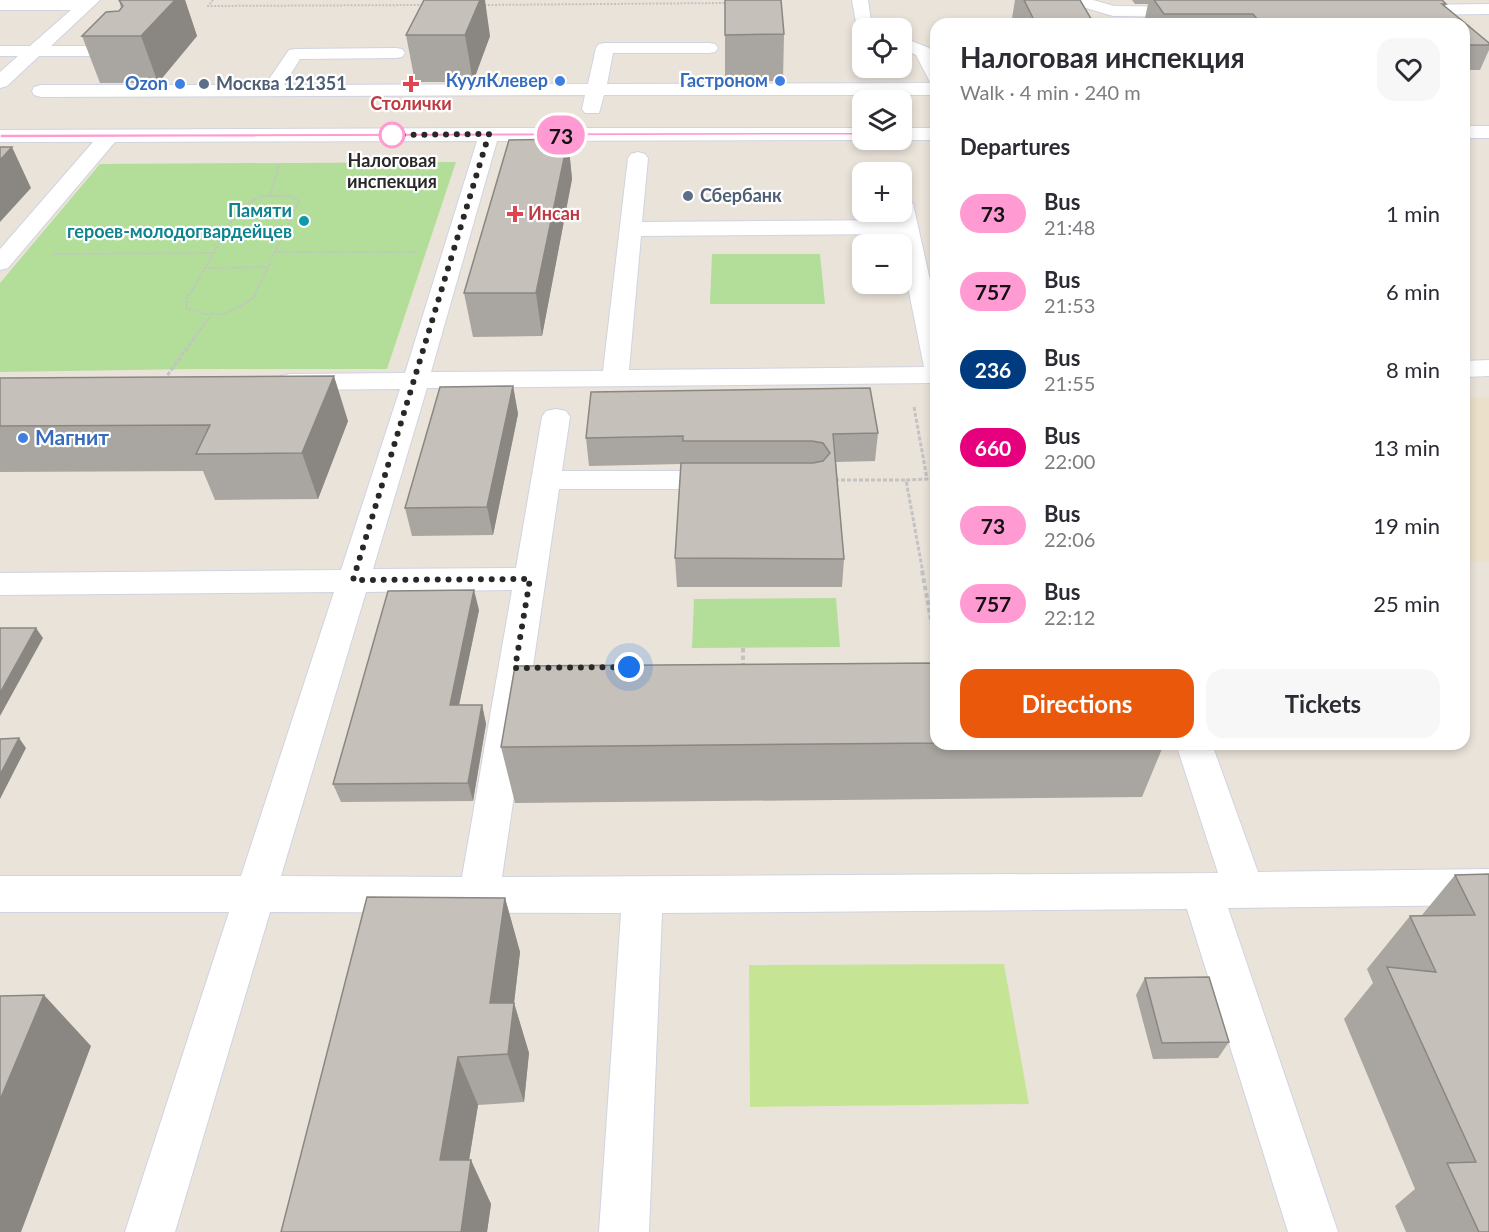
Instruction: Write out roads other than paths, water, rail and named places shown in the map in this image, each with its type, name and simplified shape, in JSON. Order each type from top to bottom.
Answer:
[{"type":"street","points":[[860,0],[862,18]]},
{"type":"street","points":[[1075,0],[1113,11],[1194,18],[1214,11]]},
{"type":"street","points":[[0,5],[88,2]]},
{"type":"street","points":[[0,82],[88,2]]},
{"type":"street","points":[[1393,10],[1489,9]]},
{"type":"street","points":[[912,46],[930,52]]},
{"type":"street","points":[[586,135],[605,48],[709,48]]},
{"type":"street","points":[[0,51],[128,51]]},
{"type":"street","points":[[228,135],[243,113],[295,54],[396,53]]},
{"type":"street","points":[[41,91],[930,89]]},
{"type":"street","points":[[1470,132],[1489,132]]},
{"type":"street","points":[[150,1232],[416,380],[489,134]]},
{"type":"street","points":[[0,136],[852,134]]},
{"type":"street","points":[[912,134],[930,134]]},
{"type":"street","points":[[3,259],[109,136]]},
{"type":"street","points":[[615,377],[638,158]]},
{"type":"street","points":[[629,229],[852,218]]},
{"type":"street","points":[[905,222],[930,337]]},
{"type":"street","points":[[1470,369],[1489,368]]},
{"type":"street","points":[[266,382],[930,375]]},
{"type":"street","points":[[479,895],[556,417]]},
{"type":"street","points":[[546,480],[755,480]]},
{"type":"street","points":[[0,584],[530,579]]},
{"type":"street","points":[[515,668],[549,667]]},
{"type":"street","points":[[1195,750],[1223,891],[1313,1232]]},
{"type":"street","points":[[0,894],[479,895],[1223,891],[1489,887]]},
{"type":"street","points":[[624,1232],[643,894]]},
{"type":"place","name":"КуулКлевер","points":[[560,81]]},
{"type":"place","name":"Гастроном","points":[[780,81]]},
{"type":"place","name":"Ozon","points":[[180,84]]},
{"type":"place","name":"Москва 121351","points":[[204,84]]},
{"type":"place","name":"Столички","points":[[411,84]]},
{"type":"place","name":"Налоговая инспекция","points":[[392,135]]},
{"type":"place","name":"Сбербанк","points":[[688,196]]},
{"type":"place","name":"Инсан","points":[[515,214]]},
{"type":"place","name":"Памяти героев-молодогвардейцев","points":[[304,221]]},
{"type":"place","name":"Магнит","points":[[23,438]]}]
